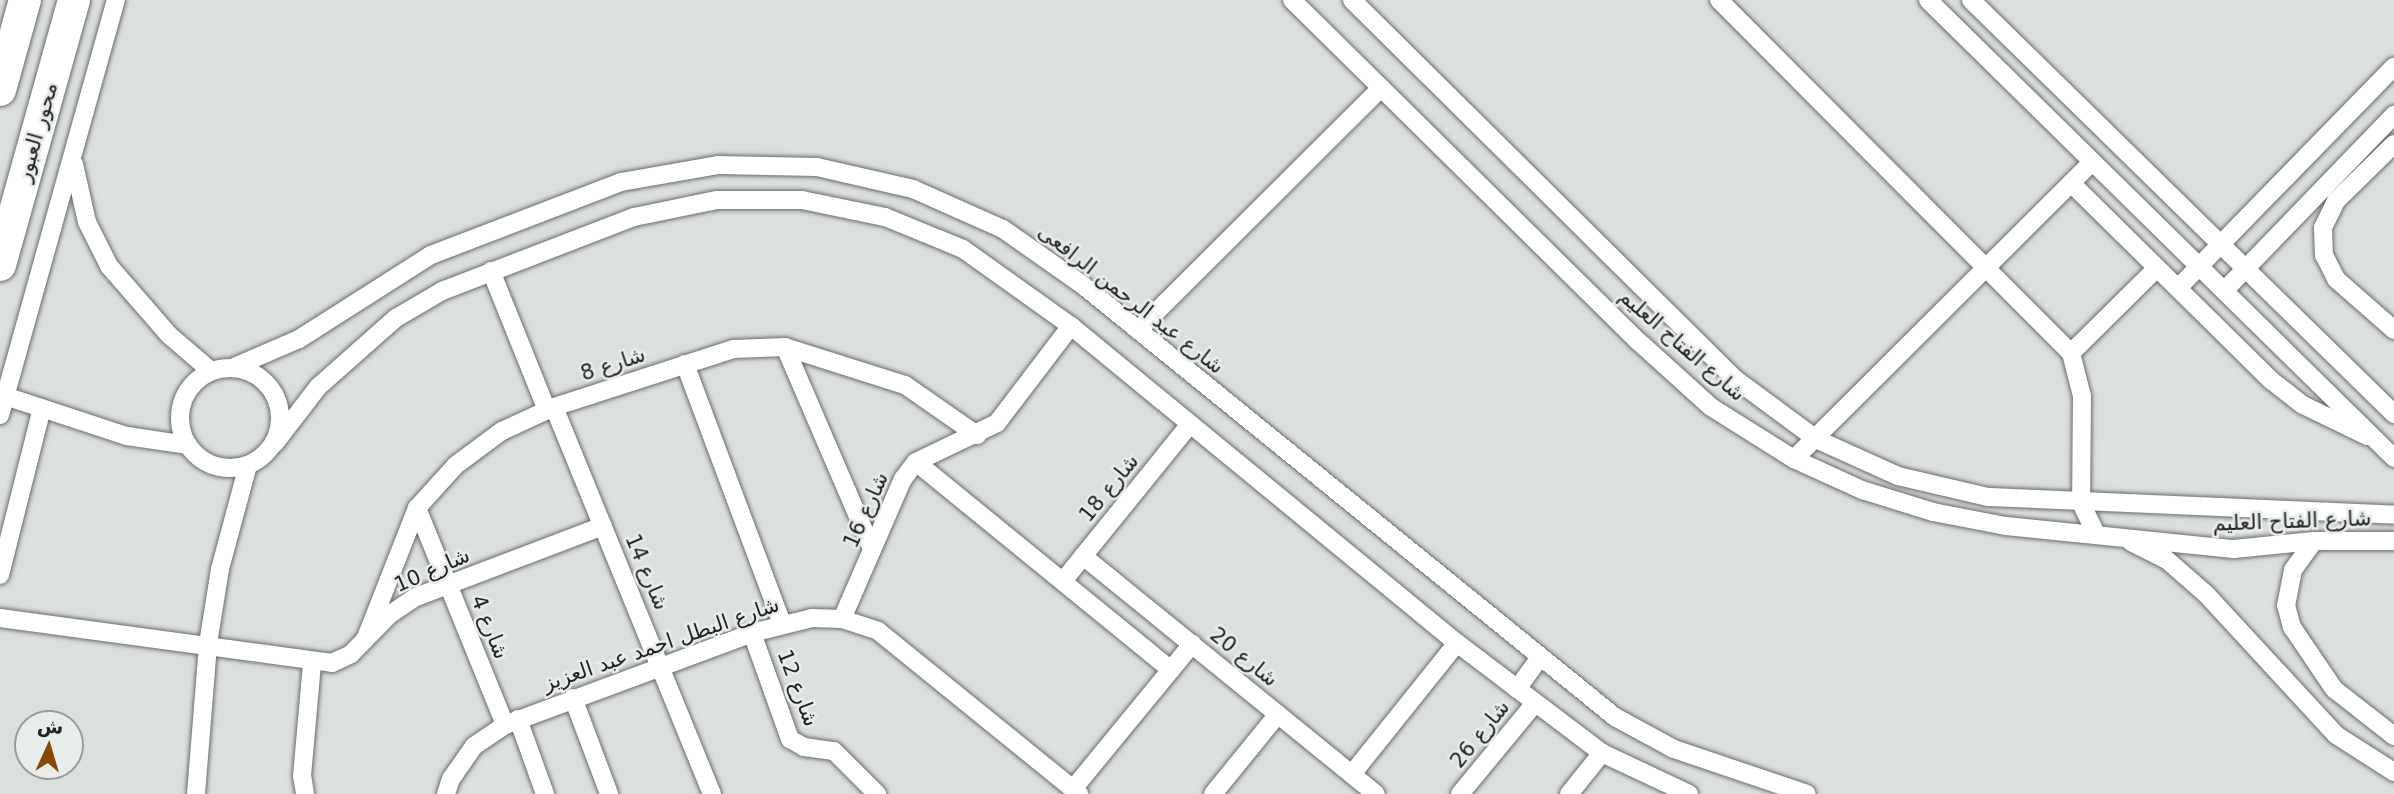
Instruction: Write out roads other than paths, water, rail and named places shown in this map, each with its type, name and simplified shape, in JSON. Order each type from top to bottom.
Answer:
[{"type":"highway","points":[[0,90],[25,0]]},
{"type":"highway","name":"محور العبور","points":[[0,265],[74,0]]},
{"type":"street","points":[[0,415],[116,0]]},
{"type":"street","name":"شارع الفتاح العليم","points":[[1292,0],[1659,360],[1711,407],[1794,459],[1862,490],[1933,512],[2006,526],[2234,550],[2314,541],[2394,541]]},
{"type":"street","name":"شارع الفتاح العليم","points":[[1352,0],[1735,379],[1816,439],[1898,476],[1989,497],[2394,515]]},
{"type":"street","points":[[1718,0],[2071,353],[2082,396],[2081,503],[2096,534]]},
{"type":"street","points":[[1927,0],[2394,458]]},
{"type":"street","points":[[1971,0],[2394,414]]},
{"type":"street","points":[[2178,288],[2394,67]]},
{"type":"street","points":[[1138,330],[1381,88]]},
{"type":"street","points":[[2224,291],[2394,115]]},
{"type":"street","points":[[2394,144],[2336,201],[2323,228],[2324,255],[2336,279],[2394,330]]},
{"type":"street","points":[[73,161],[87,222],[109,266],[169,335],[211,372]]},
{"type":"street","points":[[1794,459],[2092,162]]},
{"type":"street","name":"شارع عبد الرحمن الرافعى","points":[[232,368],[278,351],[385,281],[480,233],[621,183],[718,165],[817,167],[913,189],[1003,229],[1138,330],[1539,659],[1615,717],[1674,749],[1807,794]]},
{"type":"street","points":[[2071,183],[2303,405],[2375,439]]},
{"type":"street","points":[[196,794],[208,644],[220,569],[248,466],[275,443],[318,387],[355,349],[442,291],[634,217],[717,201],[802,200],[885,217],[964,249],[1071,326],[1457,643],[1601,753],[1689,794]]},
{"type":"street","points":[[2071,353],[2157,268]]},
{"type":"street","name":"شارع 14","points":[[491,271],[603,526],[712,794]]},
{"type":"street","name":"شارع 16","points":[[842,619],[902,479],[915,462],[930,451],[977,435],[997,423],[1071,326]]},
{"type":"street","points":[[785,347],[872,549]]},
{"type":"street","name":"شارع 8","points":[[365,640],[417,508],[456,465],[502,431],[550,408],[734,349],[785,347],[905,385],[977,435]]},
{"type":"street","points":[[685,364],[782,624]]},
{"type":"street","points":[[188,445],[179,417],[182,403],[193,384],[211,372],[232,368],[260,377],[274,394],[281,414],[275,443]]},
{"type":"street","points":[[5,396],[127,436],[188,445],[214,466],[248,466]]},
{"type":"street","points":[[0,575],[41,408]]},
{"type":"street","name":"شارع 18","points":[[1063,581],[1190,424]]},
{"type":"street","points":[[915,462],[1171,670]]},
{"type":"street","name":"شارع 4","points":[[417,508],[448,584],[544,794]]},
{"type":"street","name":"شارع 10","points":[[0,618],[208,644],[312,663],[332,663],[351,654],[398,609],[448,584],[603,526]]},
{"type":"street","points":[[2118,536],[2167,560],[2206,594],[2336,735],[2394,772]]},
{"type":"street","points":[[2314,541],[2293,570],[2286,605],[2292,627],[2334,689],[2394,736]]},
{"type":"street","name":"شارع 20","points":[[1083,556],[1377,794]]},
{"type":"street","name":"شارع البطل احمد عبد العزيز","points":[[446,794],[451,779],[474,746],[512,722],[752,633],[812,618],[842,619],[878,631],[1076,791]]},
{"type":"street","name":"شارع 12","points":[[752,633],[790,738],[804,747],[834,751],[877,794]]},
{"type":"street","points":[[1352,774],[1457,643]]},
{"type":"street","points":[[1076,791],[1192,644]]},
{"type":"street","points":[[1517,689],[1539,659]]},
{"type":"street","points":[[305,794],[302,776],[312,663]]},
{"type":"street","points":[[573,698],[608,794]]},
{"type":"street","name":"شارع 26","points":[[1460,794],[1535,703]]},
{"type":"street","points":[[1213,794],[1278,714]]},
{"type":"street","points":[[1569,794],[1601,753]]}]
